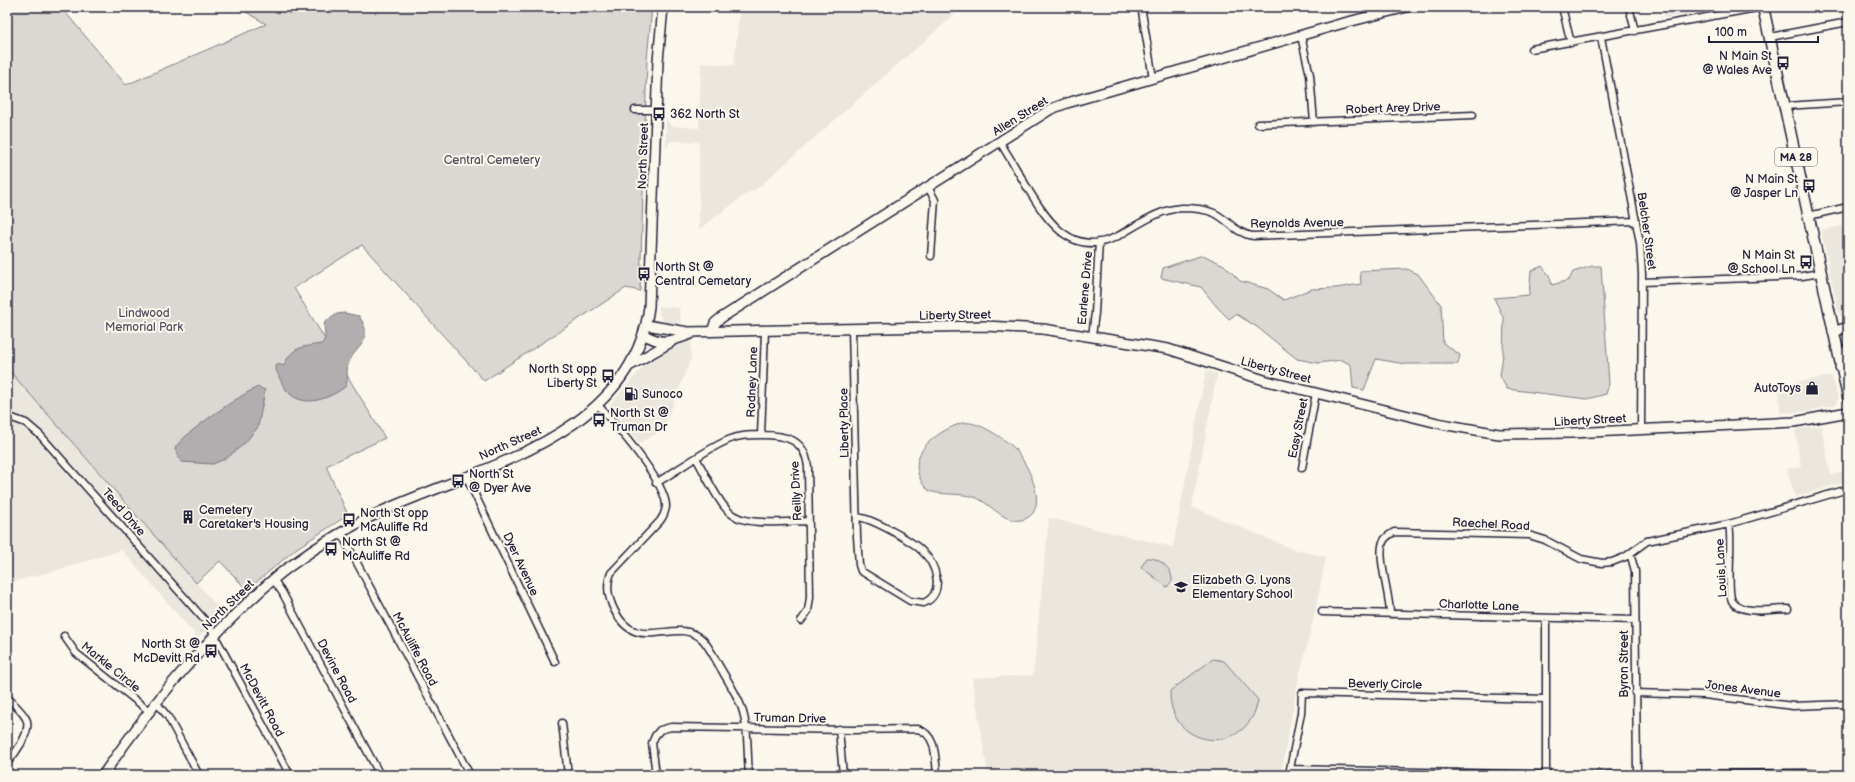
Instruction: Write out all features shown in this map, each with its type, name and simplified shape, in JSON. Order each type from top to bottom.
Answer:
[{"type":"main road","name":"North Street","points":[[103,775],[156,702],[215,635],[273,579],[304,556],[341,533],[388,509],[550,439],[598,405],[614,387],[629,366],[645,330],[651,290],[659,48],[662,7]]},
{"type":"main road","name":"Allen Street","points":[[712,331],[716,323],[721,318],[1056,107],[1153,78],[1408,7]]},
{"type":"main road","name":"MA 28","points":[[1762,7],[1770,37],[1840,367],[1848,397]]},
{"type":"main road","name":"Liberty Street","points":[[645,330],[697,332],[1008,326],[1092,336],[1168,349],[1243,374],[1442,424],[1484,433],[1523,435],[1794,422],[1848,412]]},
{"type":"main road","points":[[1833,332],[1848,328]]},
{"type":"main road","name":"Liberty Street","points":[[645,330],[659,342],[673,341],[697,332]]},
{"type":"main road","points":[[629,366],[673,341]]},
{"type":"main road","points":[[1840,367],[1848,348]]},
{"type":"street","points":[[1562,7],[1571,43]]},
{"type":"street","points":[[1629,7],[1635,31]]},
{"type":"street","points":[[1531,50],[1762,7]]},
{"type":"street","points":[[1142,12],[1153,78]]},
{"type":"street","points":[[1770,37],[1848,22]]},
{"type":"street","points":[[1301,36],[1310,75],[1314,122]]},
{"type":"street","name":"Belcher Street","points":[[1600,37],[1636,221],[1640,250],[1642,282],[1641,430]]},
{"type":"street","points":[[1785,106],[1848,102]]},
{"type":"street","points":[[635,110],[657,110]]},
{"type":"street","name":"Robert Arey Drive","points":[[1258,124],[1473,115]]},
{"type":"street","name":"Reynolds Avenue","points":[[1000,142],[1041,210],[1056,228],[1066,235],[1080,241],[1099,242],[1113,238],[1156,215],[1181,208],[1214,213],[1240,233],[1253,236],[1636,221]]},
{"type":"street","points":[[928,187],[935,200],[931,256]]},
{"type":"street","points":[[1808,216],[1848,207]]},
{"type":"street","name":"Earlene Drive","points":[[1092,336],[1095,314],[1099,242]]},
{"type":"street","points":[[1642,282],[1806,276],[1820,273]]},
{"type":"street","name":"Liberty Place","points":[[852,329],[858,561],[861,571],[914,602],[924,603],[933,597],[937,588],[937,580],[930,562],[923,552],[869,520],[857,517]]},
{"type":"street","name":"Rodney Lane","points":[[762,435],[765,331]]},
{"type":"street","name":"Easy Street","points":[[1302,468],[1316,393]]},
{"type":"street","name":"Truman Drive","points":[[598,405],[633,446],[656,483],[664,498],[666,506],[664,514],[655,526],[613,570],[608,584],[610,600],[617,617],[625,627],[644,633],[688,633],[702,640],[739,701],[744,715],[745,728],[910,728],[921,730],[928,734],[932,740],[937,775]]},
{"type":"street","name":"Teed Drive","points":[[7,416],[26,423],[43,438],[206,621],[215,635]]},
{"type":"street","name":"Reilly Drive","points":[[656,483],[696,458],[733,438],[762,435],[780,436],[790,439],[798,445],[804,452],[808,468],[809,521],[810,602],[808,611],[801,622]]},
{"type":"street","points":[[696,458],[723,505],[735,517],[753,522],[809,521]]},
{"type":"street","name":"Dyer Avenue","points":[[466,476],[555,662]]},
{"type":"street","name":"Raechel Road","points":[[1390,614],[1381,551],[1385,539],[1394,532],[1529,535],[1545,540],[1576,557],[1602,563],[1617,561],[1647,542],[1729,524],[1848,489]]},
{"type":"street","name":"Louis Lane","points":[[1729,524],[1731,537],[1731,596],[1734,602],[1740,607],[1748,609],[1788,609]]},
{"type":"street","name":"McAuliffe Road","points":[[341,533],[470,775]]},
{"type":"street","name":"Byron Street","points":[[1630,553],[1635,572],[1637,775]]},
{"type":"street","name":"Devine Road","points":[[273,579],[282,592],[380,775]]},
{"type":"street","name":"Charlotte Lane","points":[[1322,612],[1635,620]]},
{"type":"street","points":[[1546,618],[1546,775],[1550,775]]},
{"type":"street","name":"McDevitt Road","points":[[215,635],[290,775]]},
{"type":"street","name":"Markle Circle","points":[[64,636],[76,654],[149,711]]},
{"type":"street","name":"Beverly Circle","points":[[1545,700],[1302,693],[1301,713],[1290,769],[1546,775]]},
{"type":"street","name":"Jones Avenue","points":[[1635,693],[1704,695],[1793,706],[1848,704]]},
{"type":"street","points":[[7,697],[25,717],[27,725],[23,738],[7,763]]},
{"type":"street","points":[[156,702],[168,717],[199,775]]},
{"type":"street","points":[[562,723],[568,775]]},
{"type":"street","points":[[656,775],[652,743],[657,732],[663,728],[745,728],[749,775]]},
{"type":"street","points":[[839,729],[843,775]]},
{"type":"street","points":[[1592,775],[1805,772],[1833,775]]},
{"type":"shaded area","points":[[740,7],[963,7],[753,192],[749,192],[699,229],[699,142],[671,141],[666,148],[666,119],[671,126],[699,128],[701,63],[734,65]]},
{"type":"shaded area","points":[[1662,7],[1728,7],[1665,18]]},
{"type":"shaded area","points":[[1848,225],[1848,317],[1846,317],[1841,316],[1838,311],[1821,230]]},
{"type":"shaded area","points":[[659,306],[679,308],[681,323],[668,323],[663,321],[659,314]]},
{"type":"shaded area","points":[[344,313],[359,316],[364,325],[365,332],[362,344],[350,359],[345,387],[336,393],[318,400],[300,400],[286,389],[276,370],[277,364],[284,366],[290,355],[298,349],[321,344],[325,339],[325,322],[337,314]]},
{"type":"shaded area","points":[[691,341],[691,358],[663,430],[640,443],[609,406],[647,362],[665,351]]},
{"type":"shaded area","points":[[7,368],[223,613],[198,638],[122,550],[55,571],[7,583]]},
{"type":"shaded area","name":"Elizabeth G. Lyons Elementary School","points":[[1206,370],[1217,374],[1192,507],[1293,549],[1326,557],[1314,617],[1297,686],[1281,775],[988,775],[972,678],[1033,675],[1049,518],[1173,547]]},
{"type":"shaded area","points":[[1832,376],[1838,398],[1835,405],[1809,411],[1780,413],[1779,385]]},
{"type":"shaded area","points":[[258,387],[265,390],[258,427],[244,444],[227,458],[213,464],[181,462],[175,449],[179,443],[212,415],[239,397]]},
{"type":"shaded area","points":[[1821,426],[1831,475],[1848,470],[1848,481],[1795,497],[1787,469],[1801,467],[1795,429]]},
{"type":"green space","points":[[7,7],[61,7],[126,85],[266,24],[238,7],[278,7],[290,14],[305,7],[652,7],[647,59],[640,291],[626,288],[484,381],[362,245],[294,288],[385,438],[326,466],[348,515],[297,548],[247,590],[220,561],[196,583],[7,368]]},
{"type":"green space","points":[[1203,255],[1224,265],[1240,281],[1268,289],[1284,300],[1311,289],[1336,288],[1361,284],[1360,271],[1407,269],[1418,274],[1441,305],[1443,343],[1460,355],[1458,364],[1405,364],[1376,359],[1364,390],[1353,388],[1351,365],[1342,360],[1318,363],[1297,359],[1257,327],[1236,314],[1229,319],[1201,287],[1161,278],[1163,268]]},
{"type":"green space","points":[[1542,266],[1549,275],[1552,285],[1569,280],[1573,272],[1592,266],[1601,266],[1609,384],[1606,394],[1587,399],[1507,389],[1500,376],[1503,354],[1504,319],[1494,298],[1529,295],[1531,271]]},
{"type":"green space","points":[[962,423],[981,426],[994,433],[1011,445],[1023,460],[1029,471],[1036,494],[1036,504],[1033,513],[1025,519],[1018,520],[1004,517],[987,504],[974,497],[933,492],[928,490],[923,484],[919,476],[917,466],[923,449],[929,442],[945,430]]},
{"type":"green space","points":[[1147,558],[1156,559],[1168,568],[1172,581],[1167,587],[1141,567]]},
{"type":"green space","points":[[1213,659],[1224,661],[1258,700],[1251,719],[1240,731],[1225,738],[1210,739],[1194,735],[1182,725],[1173,711],[1170,691]]},
{"type":"place","name":"N Main St @ Wales Ave","points":[[1783,63]]},
{"type":"place","name":"362 North St","points":[[659,114]]},
{"type":"place","name":"N Main St @ Jasper Ln","points":[[1809,186]]},
{"type":"place","name":"N Main St @ School Ln","points":[[1806,262]]},
{"type":"place","name":"North St @ Central Cemetary","points":[[644,274]]},
{"type":"place","name":"North St opp Liberty St","points":[[608,376]]},
{"type":"place","name":"AutoToys","points":[[1812,388]]},
{"type":"place","name":"Sunoco","points":[[631,394]]},
{"type":"place","name":"North St @ Truman Dr","points":[[599,420]]},
{"type":"place","name":"North St @ Dyer Ave","points":[[458,481]]},
{"type":"place","name":"Cemetery Caretaker's Housing","points":[[188,517]]},
{"type":"place","name":"North St opp McAuliffe Rd","points":[[349,520]]},
{"type":"place","name":"North St @ McAuliffe Rd","points":[[331,549]]},
{"type":"place","name":"Elizabeth G. Lyons Elementary School","points":[[1181,587]]},
{"type":"place","name":"North St @ McDevitt Rd","points":[[211,651]]},
{"type":"park label","name":"Central Cemetery","points":[[492,160]]},
{"type":"park label","name":"Lindwood Memorial Park","points":[[144,320]]}]
